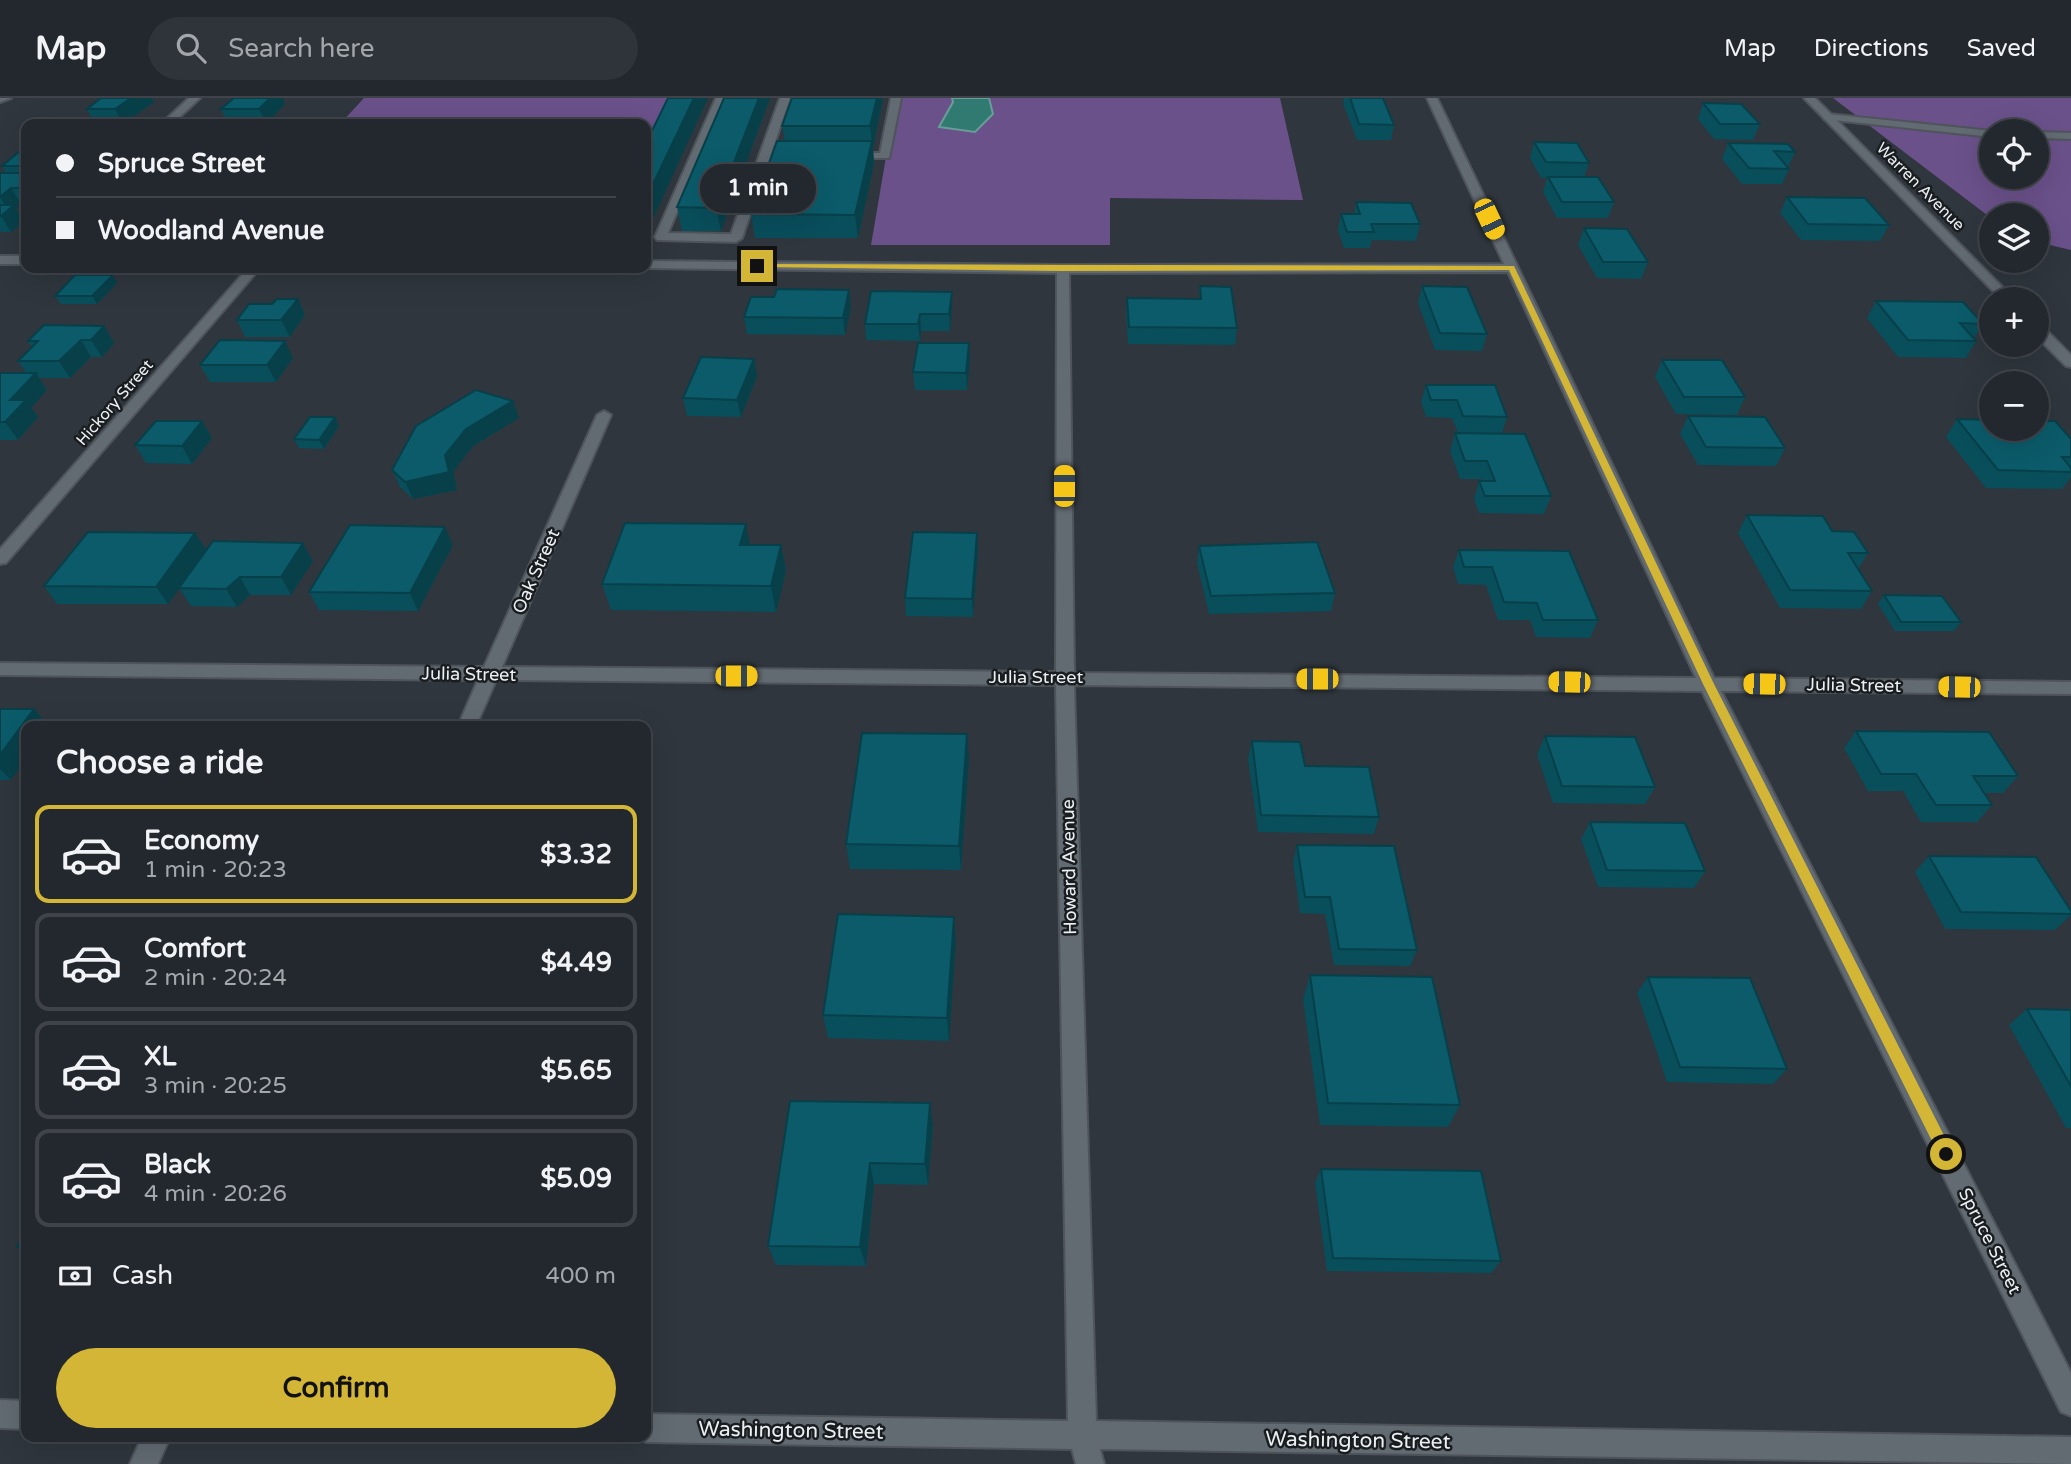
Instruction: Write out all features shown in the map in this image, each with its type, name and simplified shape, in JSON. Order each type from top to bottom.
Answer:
[{"type":"street","points":[[0,99],[6,98]]},
{"type":"street","points":[[172,119],[195,98]]},
{"type":"street","points":[[721,98],[661,237],[736,238],[786,98]]},
{"type":"street","points":[[832,156],[885,156],[896,98]]},
{"type":"street","name":"Spruce Street","points":[[1432,98],[1708,684],[2071,1402]]},
{"type":"street","name":"Warren Avenue","points":[[1809,98],[1996,287]]},
{"type":"street","points":[[1828,117],[1979,133]]},
{"type":"street","points":[[2049,135],[2071,136]]},
{"type":"street","points":[[765,156],[778,156]]},
{"type":"street","points":[[0,260],[21,257]]},
{"type":"street","points":[[651,265],[1063,269],[1512,268]]},
{"type":"street","name":"Howard Avenue","points":[[1063,269],[1065,677],[1082,1435],[1090,1464]]},
{"type":"street","name":"Hickory Street","points":[[0,559],[250,273]]},
{"type":"street","points":[[2049,341],[2071,363]]},
{"type":"street","name":"Oak Street","points":[[469,721],[604,415]]},
{"type":"street","name":"Julia Street","points":[[0,669],[2071,688]]},
{"type":"street","points":[[0,1414],[21,1415]]},
{"type":"street","name":"Washington Street","points":[[651,1428],[2071,1451]]},
{"type":"street","points":[[144,1464],[154,1442]]},
{"type":"shaded area","points":[[364,98],[673,98],[651,141],[651,119],[345,119]]},
{"type":"shaded area","points":[[896,98],[952,98],[953,102],[993,114],[989,98],[1280,98],[1303,200],[1110,198],[1110,245],[871,245]]},
{"type":"shaded area","points":[[952,98],[989,98],[993,114],[975,132],[939,127],[953,102]]},
{"type":"shaded area","points":[[1833,98],[2071,98],[2071,250],[2049,245],[2049,203],[1979,203],[1979,209]]},
{"type":"building","points":[[101,98],[131,98],[115,109],[87,109]]},
{"type":"building","points":[[234,98],[270,98],[259,109],[221,109]]},
{"type":"building","points":[[668,98],[694,98],[651,188],[651,133]]},
{"type":"building","points":[[724,98],[759,98],[716,208],[677,207]]},
{"type":"building","points":[[792,98],[877,98],[870,126],[782,126]]},
{"type":"building","points":[[1350,98],[1383,98],[1394,125],[1359,124]]},
{"type":"building","points":[[1703,103],[1741,104],[1760,124],[1720,124]]},
{"type":"building","points":[[777,141],[872,141],[855,215],[751,214]]},
{"type":"building","points":[[1534,142],[1577,143],[1589,163],[1546,162]]},
{"type":"building","points":[[1728,143],[1788,144],[1795,152],[1774,151],[1789,169],[1749,168]]},
{"type":"building","points":[[21,150],[21,166],[2,166]]},
{"type":"building","points":[[0,173],[21,173],[21,188],[11,188],[0,197]]},
{"type":"building","points":[[1548,177],[1598,177],[1614,202],[1562,202]]},
{"type":"building","points":[[1787,197],[1865,198],[1889,225],[1808,224]]},
{"type":"building","points":[[1356,202],[1411,203],[1420,224],[1371,224],[1374,232],[1347,232],[1341,214],[1360,214]]},
{"type":"building","points":[[0,205],[14,205],[0,216]]},
{"type":"building","points":[[1584,228],[1627,229],[1648,262],[1603,262]]},
{"type":"building","points":[[75,275],[113,275],[92,296],[55,296]]},
{"type":"building","points":[[1200,286],[1231,287],[1237,328],[1129,327],[1127,298],[1201,299]]},
{"type":"building","points":[[1422,286],[1467,287],[1487,334],[1440,333]]},
{"type":"building","points":[[777,289],[849,290],[843,318],[744,317],[751,297],[774,297]]},
{"type":"building","points":[[871,291],[952,292],[949,314],[920,314],[918,324],[865,324]]},
{"type":"building","points":[[277,299],[298,299],[281,320],[237,320],[249,304],[272,304]]},
{"type":"building","points":[[1876,301],[1963,302],[1979,320],[1979,324],[1960,323],[1976,341],[1908,340]]},
{"type":"building","points":[[44,325],[104,326],[91,340],[81,340],[59,361],[18,361],[38,341],[28,341]]},
{"type":"building","points":[[220,340],[285,341],[267,365],[200,365]]},
{"type":"building","points":[[918,343],[969,343],[966,373],[913,372]]},
{"type":"building","points":[[701,357],[754,359],[737,400],[683,398]]},
{"type":"building","points":[[1662,360],[1722,360],[1745,397],[1684,397]]},
{"type":"building","points":[[0,373],[36,373],[10,400],[26,400],[5,422],[0,422]]},
{"type":"building","points":[[1426,385],[1495,385],[1507,417],[1463,416],[1457,400],[1431,400]]},
{"type":"building","points":[[476,390],[513,401],[466,429],[445,455],[449,472],[405,482],[392,470],[416,426]]},
{"type":"building","points":[[1688,416],[1765,417],[1785,448],[1706,447]]},
{"type":"building","points":[[310,417],[335,417],[319,440],[294,439]]},
{"type":"building","points":[[1957,419],[1979,420],[1979,441],[2049,441],[2049,421],[2055,421],[2071,439],[2071,457],[2062,457],[2071,472],[1998,470]]},
{"type":"building","points":[[156,421],[202,421],[182,446],[135,445]]},
{"type":"building","points":[[1455,433],[1525,434],[1551,496],[1485,496],[1479,481],[1495,481],[1487,461],[1465,461]]},
{"type":"building","points":[[1747,515],[1823,516],[1832,531],[1854,532],[1868,553],[1848,553],[1872,591],[1790,590]]},
{"type":"building","points":[[625,523],[746,524],[740,545],[781,545],[771,586],[602,584]]},
{"type":"building","points":[[350,525],[445,527],[410,593],[309,592]]},
{"type":"building","points":[[88,532],[195,533],[156,587],[44,586]]},
{"type":"building","points":[[913,532],[977,533],[972,599],[905,598]]},
{"type":"building","points":[[213,541],[303,543],[281,577],[240,577],[226,589],[179,588]]},
{"type":"building","points":[[1317,542],[1335,593],[1211,596],[1199,546]]},
{"type":"building","points":[[1459,550],[1569,551],[1598,620],[1543,620],[1537,603],[1504,602],[1492,567],[1464,567]]},
{"type":"building","points":[[1884,595],[1942,596],[1961,622],[1901,622]]},
{"type":"building","points":[[0,709],[34,709],[25,721],[21,721],[21,727],[0,755]]},
{"type":"building","points":[[564,720],[638,721],[564,721]]},
{"type":"building","points":[[1856,731],[1989,732],[2018,776],[1973,776],[1992,805],[1936,805],[1916,774],[1881,774]]},
{"type":"building","points":[[862,733],[967,734],[959,846],[846,844]]},
{"type":"building","points":[[1545,736],[1635,737],[1655,787],[1562,786]]},
{"type":"building","points":[[1252,741],[1300,742],[1305,766],[1369,767],[1379,817],[1261,815]]},
{"type":"building","points":[[1590,822],[1685,823],[1705,871],[1607,870]]},
{"type":"building","points":[[1297,845],[1394,846],[1417,950],[1339,949],[1330,897],[1305,897]]},
{"type":"building","points":[[1929,856],[2036,857],[2071,914],[1961,912]]},
{"type":"building","points":[[838,914],[954,917],[947,1018],[823,1015]]},
{"type":"building","points":[[1310,975],[1432,977],[1460,1105],[1328,1103]]},
{"type":"building","points":[[1648,977],[1750,978],[1787,1069],[1680,1067]]},
{"type":"building","points":[[2027,1009],[2071,1010],[2071,1086]]},
{"type":"building","points":[[790,1101],[930,1103],[925,1164],[870,1163],[860,1247],[768,1246]]},
{"type":"building","points":[[1321,1169],[1481,1171],[1501,1261],[1333,1258]]},
{"type":"route","points":[[757,266],[1063,269],[1512,268],[1708,684],[1946,1154]]}]
